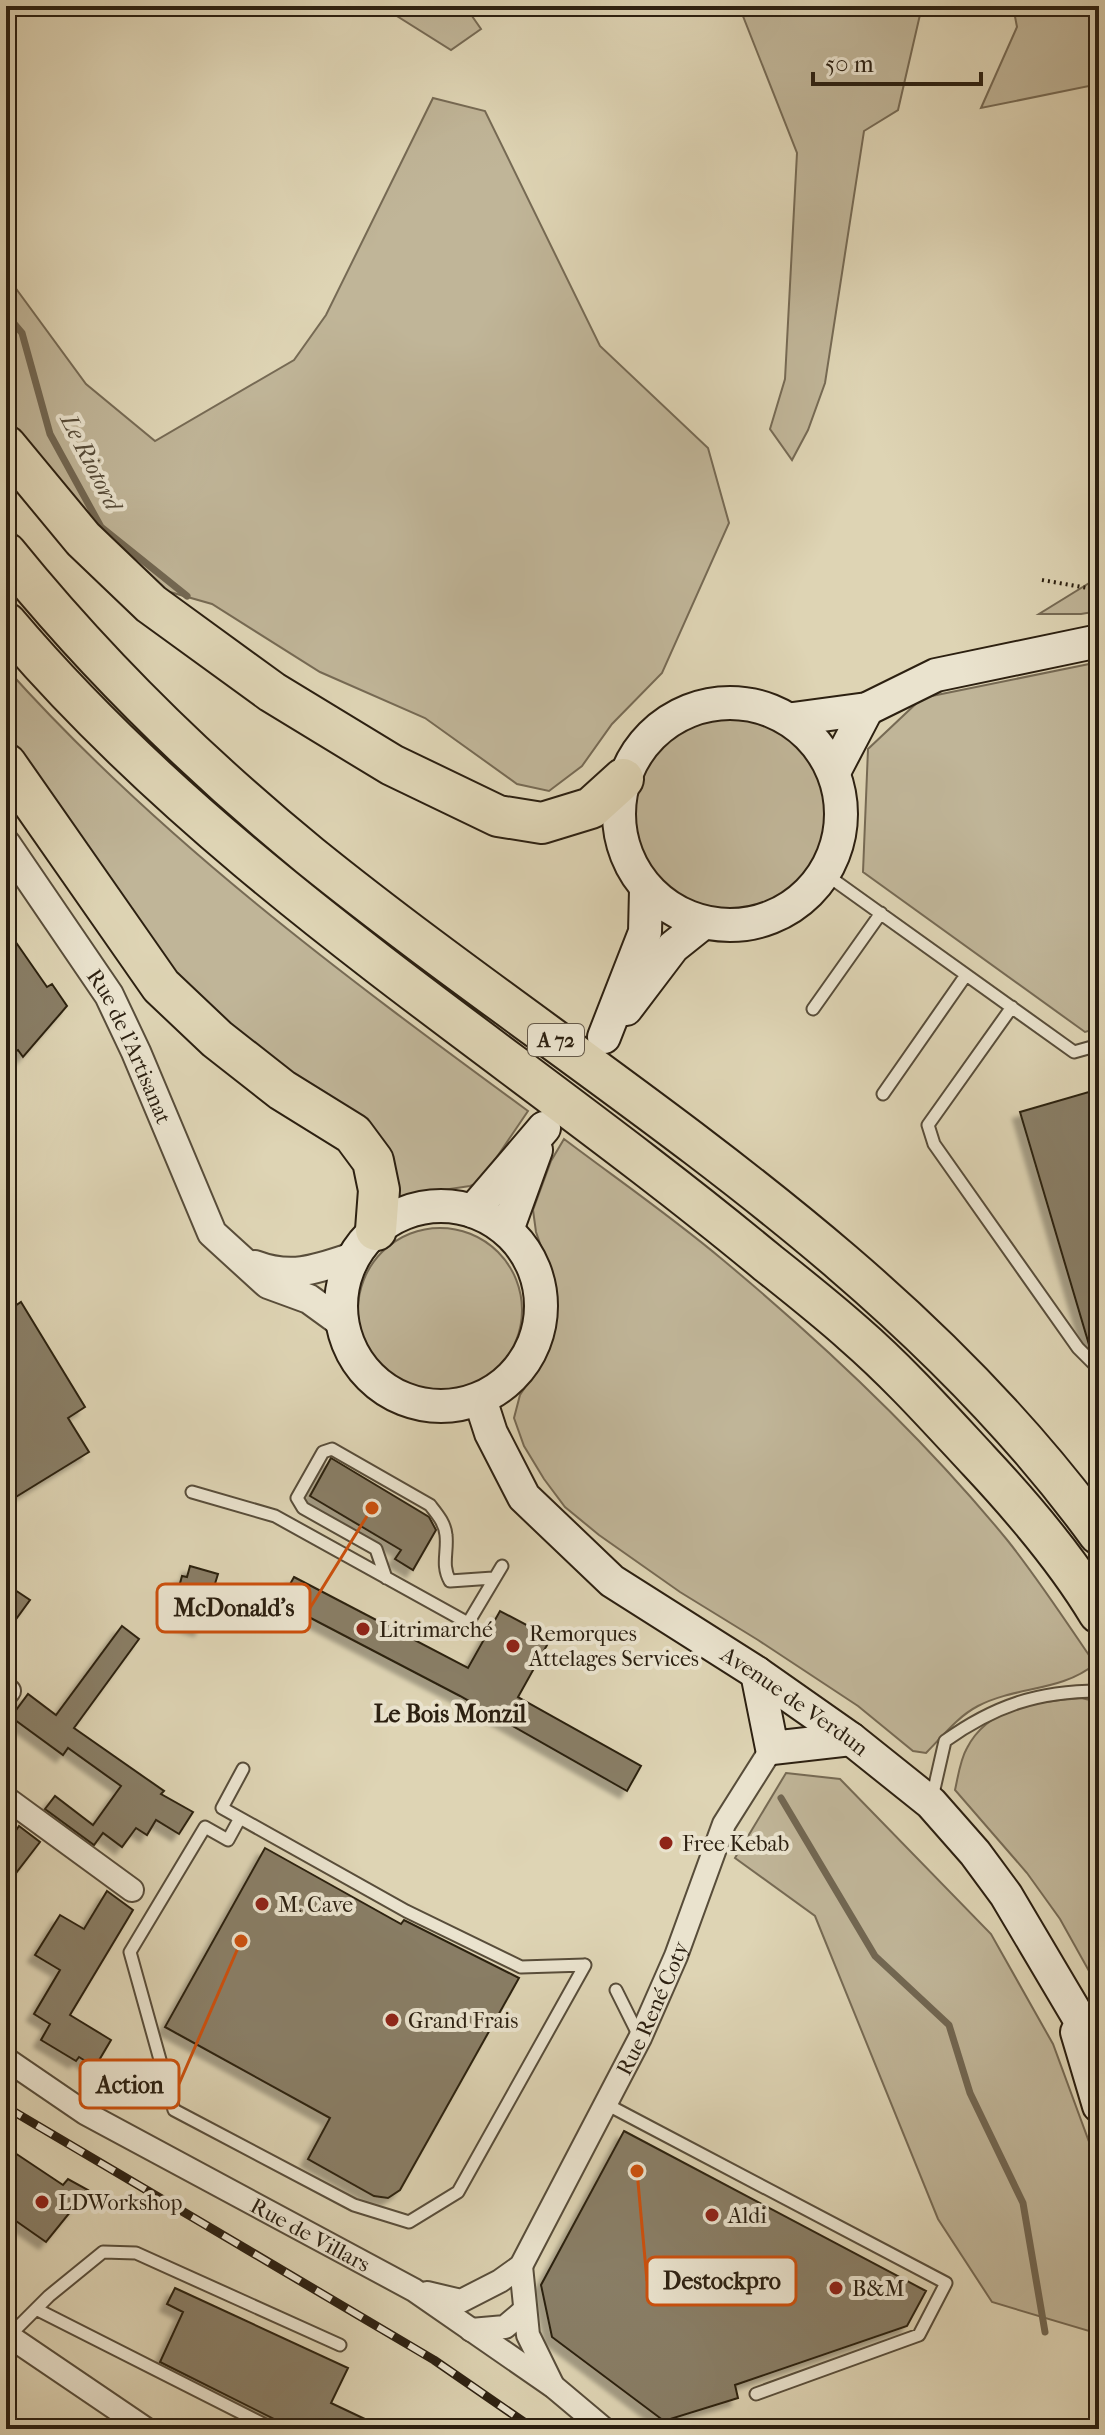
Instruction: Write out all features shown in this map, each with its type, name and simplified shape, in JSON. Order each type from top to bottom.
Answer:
[{"type":"highway","points":[[6,446],[83,539],[151,604],[272,692],[392,765],[498,816],[542,823],[591,808],[623,779]]},
{"type":"highway","name":"A 72","points":[[6,553],[33,587],[137,700],[309,854],[764,1196],[878,1293],[992,1404],[1099,1534]]},
{"type":"highway","name":"A 72","points":[[6,623],[45,669],[124,750],[307,910],[700,1206],[856,1336],[937,1416],[1016,1501],[1086,1591],[1099,1613]]},
{"type":"highway","points":[[6,764],[161,986],[249,1065],[282,1090],[353,1134],[373,1161],[379,1190],[364,1244]]},
{"type":"main road","points":[[703,923],[673,947],[604,1037],[645,932],[646,890],[620,837],[619,800],[623,779],[648,738],[674,718],[705,706],[737,703],[793,719],[867,709],[936,675],[1099,641]]},
{"type":"main road","points":[[834,772],[867,709]]},
{"type":"main road","points":[[646,890],[685,916],[703,923],[749,924],[779,914],[805,897],[824,873],[837,845],[841,815],[834,772],[793,719]]},
{"type":"main road","points":[[473,1211],[544,1128],[507,1230]]},
{"type":"main road","points":[[439,1206],[473,1211],[507,1230],[528,1257],[540,1289],[540,1322],[530,1354],[509,1381],[480,1399],[451,1406],[421,1405],[393,1394],[369,1376],[351,1352],[342,1323],[340,1300],[344,1278],[364,1244],[405,1212],[439,1206]]},
{"type":"main road","name":"Avenue de Verdun","points":[[480,1399],[491,1433],[524,1497],[612,1581],[757,1673],[851,1739],[931,1803],[975,1853],[1006,1895],[1099,2052]]},
{"type":"main road","points":[[757,1673],[772,1748],[851,1739]]},
{"type":"main road","name":"Avenue de Verdun","points":[[1064,1991],[1099,2106]]},
{"type":"street","name":"Rue de l'Artisanat","points":[[6,844],[109,995],[212,1233],[268,1284],[309,1299],[342,1323]]},
{"type":"street","name":"Rue de l'Artisanat","points":[[236,1257],[277,1273],[312,1270],[364,1244]]},
{"type":"street","name":"Rue René Coty","points":[[414,2290],[461,2301],[521,2266],[640,2038],[676,1956],[724,1824],[772,1748]]},
{"type":"street","points":[[6,1798],[132,1890]]},
{"type":"street","name":"Rue de Villars","points":[[6,2059],[85,2113],[414,2290],[554,2387],[604,2429]]},
{"type":"street","points":[[521,2266],[528,2335],[554,2387]]},
{"type":"street","points":[[471,2330],[505,2327],[525,2310]]},
{"type":"street","points":[[6,2360],[13,2339],[146,2429]]},
{"type":"lane","points":[[824,873],[1074,1052],[1099,1045]]},
{"type":"lane","points":[[813,1009],[881,913]]},
{"type":"lane","points":[[883,1094],[966,975]]},
{"type":"lane","points":[[1012,1007],[928,1125],[934,1144],[1078,1348],[1099,1369]]},
{"type":"lane","points":[[386,1578],[376,1549],[303,1508],[297,1498],[323,1452],[332,1449],[430,1505],[441,1519],[446,1533],[444,1571],[450,1581],[493,1578]]},
{"type":"lane","points":[[192,1492],[275,1516],[468,1623],[502,1566]]},
{"type":"lane","points":[[931,1803],[945,1741],[969,1724],[1019,1700],[1063,1691],[1099,1691]]},
{"type":"lane","points":[[240,1818],[228,1840],[205,1827],[130,1952],[174,2110],[354,2205],[409,2222],[458,2192],[585,1965],[521,1967],[406,1911],[240,1818],[222,1808],[243,1769]]},
{"type":"lane","points":[[616,1990],[640,2038]]},
{"type":"lane","points":[[606,2104],[946,2283],[919,2335],[756,2394]]},
{"type":"lane","points":[[13,2339],[36,2309],[103,2252],[136,2253],[340,2345]]},
{"type":"lane","points":[[36,2309],[273,2429]]},
{"type":"path","points":[[1042,580],[1099,590]]},
{"type":"shaded area","points":[[381,6],[465,6],[481,29],[451,50]]},
{"type":"shaded area","points":[[739,6],[922,6],[898,110],[864,131],[825,383],[808,430],[792,460],[770,429],[785,379],[797,153]]},
{"type":"shaded area","points":[[1013,6],[1099,6],[1099,84],[981,108],[1017,27]]},
{"type":"shaded area","points":[[433,98],[485,111],[600,346],[708,448],[729,523],[662,673],[612,724],[582,766],[549,791],[517,784],[425,718],[320,672],[212,604],[156,588],[56,484],[6,417],[6,275],[86,384],[155,441],[294,360],[326,315]]},
{"type":"shaded area","points":[[1099,577],[1099,611],[1039,614]]},
{"type":"shaded area","points":[[1099,662],[1099,1028],[1085,1032],[863,872],[868,749],[922,698]]},
{"type":"shaded area","points":[[6,668],[65,731],[190,848],[322,957],[528,1111],[480,1182],[389,1198],[185,994],[6,751]]},
{"type":"shaded area","points":[[731,714],[770,722],[802,744],[824,776],[832,815],[824,854],[802,886],[770,908],[731,916],[692,908],[660,886],[638,854],[630,815],[638,776],[660,744],[692,722]]},
{"type":"shaded area","points":[[564,1139],[723,1260],[799,1325],[908,1429],[1008,1541],[1095,1664],[1068,1680],[978,1706],[957,1721],[926,1753],[913,1751],[858,1706],[680,1592],[565,1507],[524,1446],[514,1418],[520,1395],[548,1352],[555,1320],[556,1289],[536,1232],[533,1210],[551,1161]]},
{"type":"shaded area","points":[[440,1228],[471,1234],[498,1252],[516,1279],[522,1310],[516,1341],[498,1368],[471,1386],[440,1392],[409,1386],[382,1368],[364,1341],[358,1310],[364,1279],[382,1252],[409,1234]]},
{"type":"shaded area","points":[[1081,1698],[1099,1702],[1099,1989],[1060,1919],[1027,1873],[955,1790],[965,1753],[976,1734],[988,1723],[1016,1708]]},
{"type":"shaded area","points":[[786,1773],[840,1779],[991,1934],[1053,2044],[1099,2169],[1099,2334],[992,2302],[938,2219],[815,1916],[735,1858]]},
{"type":"building","points":[[6,928],[47,987],[52,984],[67,1006],[23,1057],[18,1050],[6,1058]]},
{"type":"building","points":[[1099,1089],[1099,1357],[1090,1348],[1020,1112]]},
{"type":"building","points":[[21,1302],[85,1407],[68,1418],[89,1452],[6,1503],[6,1312]]},
{"type":"building","points":[[331,1458],[429,1517],[436,1530],[413,1570],[395,1559],[401,1550],[310,1496]]},
{"type":"building","points":[[190,1566],[218,1574],[201,1629],[175,1621],[182,1600],[176,1598],[182,1576],[187,1577]]},
{"type":"building","points":[[294,1577],[468,1668],[500,1611],[551,1638],[518,1697],[641,1766],[627,1791],[460,1696],[280,1602]]},
{"type":"building","points":[[6,1584],[30,1600],[6,1633]]},
{"type":"building","points":[[122,1626],[139,1639],[74,1728],[164,1791],[161,1794],[193,1812],[179,1834],[156,1820],[147,1835],[136,1828],[122,1847],[103,1833],[94,1845],[45,1809],[55,1796],[93,1825],[121,1786],[68,1748],[63,1755],[11,1717],[28,1694],[56,1715]]},
{"type":"building","points":[[19,1826],[40,1842],[6,1886],[6,1845]]},
{"type":"building","points":[[265,1848],[401,1924],[404,1920],[519,1978],[400,2190],[388,2198],[374,2196],[308,2159],[330,2118],[165,2027]]},
{"type":"building","points":[[107,1891],[133,1910],[70,2015],[111,2040],[95,2067],[79,2057],[76,2061],[41,2040],[50,2024],[34,2014],[60,1970],[35,1955],[60,1915],[84,1929]]},
{"type":"building","points":[[624,2131],[926,2291],[907,2326],[735,2385],[738,2398],[664,2421],[552,2337],[541,2285]]},
{"type":"building","name":"LDWorkshop","points":[[6,2147],[63,2185],[68,2179],[88,2190],[46,2242],[6,2214]]},
{"type":"building","points":[[175,2288],[348,2368],[331,2403],[386,2429],[294,2429],[160,2362],[183,2312],[167,2304]]},
{"type":"waterway","name":"Le Riotord","points":[[6,314],[22,333],[50,434],[101,527],[187,596]]},
{"type":"waterway","points":[[781,1798],[875,1956],[949,2025],[970,2093],[1023,2203],[1045,2332]]},
{"type":"railway","points":[[6,2107],[434,2360],[534,2429]]},
{"type":"place","name":"McDonald's","points":[[372,1508]]},
{"type":"place","name":"Litrimarché","points":[[363,1629]]},
{"type":"place","name":"Remorques Attelages Services","points":[[513,1646]]},
{"type":"place","name":"Free Kebab","points":[[666,1843]]},
{"type":"place","name":"M. Cave","points":[[262,1904]]},
{"type":"place","name":"Action","points":[[241,1941]]},
{"type":"place","name":"Grand Frais","points":[[392,2020]]},
{"type":"place","name":"Destockpro","points":[[637,2171]]},
{"type":"place","name":"LDWorkshop","points":[[42,2202]]},
{"type":"place","name":"Aldi","points":[[712,2215]]},
{"type":"place","name":"B&M","points":[[836,2288]]},
{"type":"district","name":"Le Bois Monzil","points":[[450,1714]]}]
